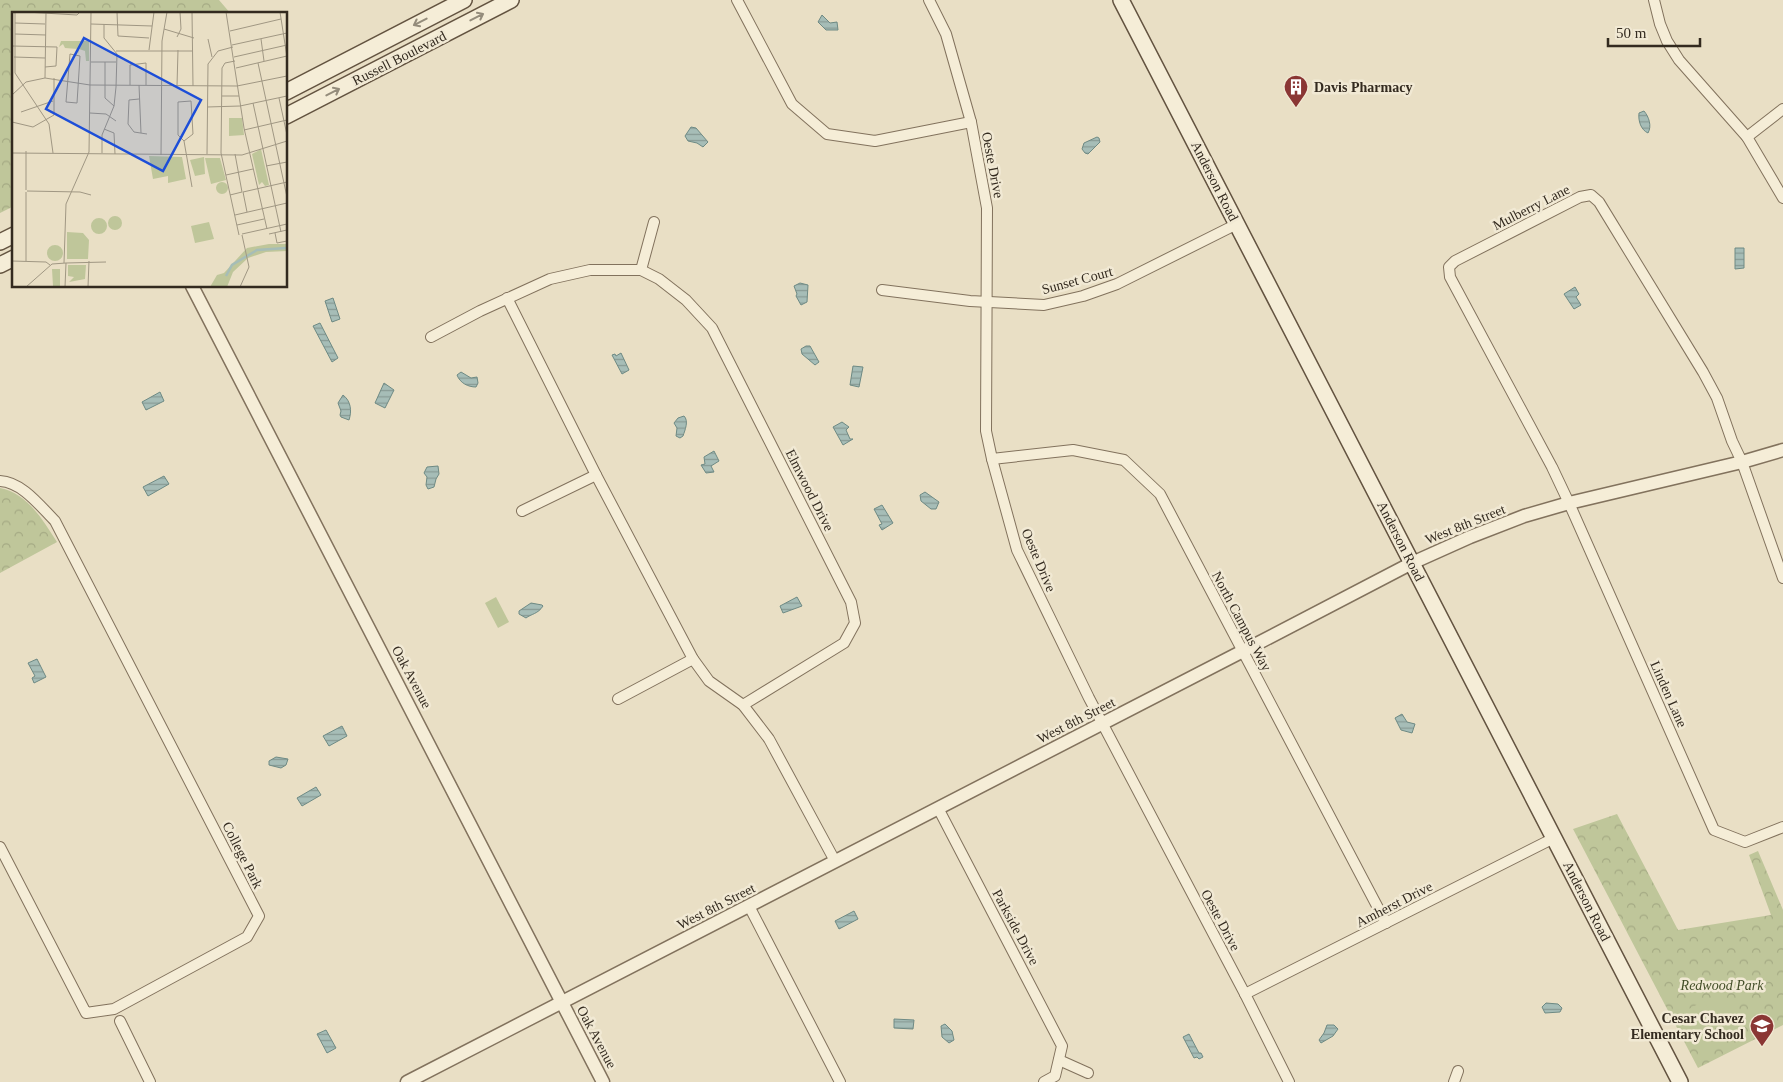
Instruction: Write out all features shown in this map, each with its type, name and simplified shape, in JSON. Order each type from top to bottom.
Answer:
[{"type":"main road","name":"Russell Boulevard","points":[[293,88],[464,0]]},
{"type":"main road","name":"Russell Boulevard","points":[[288,115],[511,0]]},
{"type":"main road","name":"Anderson Road","points":[[1121,0],[1680,1082]]},
{"type":"main road","points":[[288,104],[296,98],[299,93],[293,88]]},
{"type":"main road","points":[[0,242],[12,236]]},
{"type":"main road","points":[[0,265],[12,259]]},
{"type":"street","points":[[737,0],[792,104],[827,134],[875,141],[971,122]]},
{"type":"street","name":"Oeste Drive","points":[[929,0],[946,34],[971,122],[987,208],[986,430],[1017,550],[1103,723],[1289,1082]]},
{"type":"street","points":[[1654,0],[1660,24],[1667,41],[1679,60],[1747,137],[1783,198]]},
{"type":"street","points":[[1747,137],[1783,109]]},
{"type":"street","name":"Mulberry Lane","points":[[1569,502],[1450,277],[1449,267],[1455,261],[1585,196],[1591,195],[1599,202],[1704,372],[1742,462]]},
{"type":"street","points":[[641,270],[654,222]]},
{"type":"street","name":"Sunset Court","points":[[882,290],[986,302],[1044,305],[1083,296],[1117,284],[1237,224]]},
{"type":"street","name":"Elmwood Drive","points":[[431,337],[507,298],[550,279],[590,270],[641,270],[659,279],[686,300],[712,328],[851,602],[855,622],[844,643],[743,705]]},
{"type":"street","name":"Oak Avenue","points":[[193,288],[604,1082]]},
{"type":"street","points":[[507,298],[596,475],[693,658],[709,681],[743,705],[769,739],[835,861]]},
{"type":"street","name":"North Campus Way","points":[[992,459],[1073,450],[1124,460],[1160,494],[1386,923]]},
{"type":"street","name":"West 8th Street","points":[[407,1082],[1243,652],[1412,562],[1497,526],[1569,502],[1742,462],[1783,450]]},
{"type":"street","points":[[1742,462],[1783,578]]},
{"type":"street","points":[[522,511],[596,475]]},
{"type":"street","name":"College Park","points":[[0,481],[7,481],[23,490],[55,521],[259,916],[247,937],[114,1009],[86,1013],[0,847]]},
{"type":"street","name":"Linden Lane","points":[[1569,502],[1714,830],[1745,842],[1783,827]]},
{"type":"street","points":[[618,700],[693,658]]},
{"type":"street","name":"Parkside Drive","points":[[938,808],[1062,1046],[1059,1060]]},
{"type":"street","name":"Amherst Drive","points":[[1245,994],[1554,838]]},
{"type":"street","points":[[749,906],[840,1082]]},
{"type":"street","points":[[120,1021],[150,1082]]},
{"type":"street","points":[[1044,1082],[1055,1076],[1059,1060],[1088,1073]]},
{"type":"street","points":[[1454,1082],[1458,1071]]},
{"type":"green space","points":[[0,0],[219,0],[229,12],[12,12],[12,207],[0,213]]},
{"type":"green space","points":[[0,488],[18,495],[26,501],[40,517],[57,542],[0,573]]},
{"type":"green space","points":[[496,597],[509,622],[498,628],[485,603]]},
{"type":"green space","name":"Redwood Park","points":[[1617,814],[1678,930],[1771,915],[1749,855],[1758,851],[1783,910],[1783,1025],[1698,1068],[1573,829]]},
{"type":"green space","points":[[1722,992],[1742,1031],[1724,1040],[1704,1001]]},
{"type":"green space","points":[[1698,1004],[1719,1043],[1701,1052],[1680,1014]]},
{"type":"water","points":[[822,15],[830,23],[837,22],[838,30],[826,30],[818,22]]},
{"type":"water","points":[[1644,111],[1650,127],[1648,133],[1640,125],[1639,113]]},
{"type":"water","points":[[691,127],[696,128],[708,142],[703,147],[688,141],[685,136]]},
{"type":"water","points":[[1097,137],[1100,142],[1088,154],[1085,153],[1082,149],[1084,143]]},
{"type":"water","points":[[1735,248],[1744,248],[1744,268],[1735,269]]},
{"type":"water","points":[[800,283],[808,285],[807,302],[801,305],[796,296],[794,286]]},
{"type":"water","points":[[1575,287],[1579,294],[1576,297],[1581,305],[1574,309],[1564,294]]},
{"type":"water","points":[[333,298],[340,319],[332,322],[325,301]]},
{"type":"water","points":[[320,323],[338,358],[332,362],[313,326]]},
{"type":"water","points":[[810,346],[819,362],[815,365],[802,354],[801,349]]},
{"type":"water","points":[[621,353],[629,370],[622,374],[612,355],[615,354],[616,356]]},
{"type":"water","points":[[853,366],[863,367],[859,387],[850,385]]},
{"type":"water","points":[[461,372],[471,378],[477,377],[478,383],[476,387],[467,385],[460,380],[457,375]]},
{"type":"water","points":[[384,383],[394,390],[385,408],[375,403]]},
{"type":"water","points":[[160,392],[164,401],[146,410],[142,402]]},
{"type":"water","points":[[343,395],[348,400],[350,406],[349,420],[340,415],[341,411],[338,403]]},
{"type":"water","points":[[684,416],[686,426],[683,436],[680,438],[676,436],[677,428],[674,423],[678,418]]},
{"type":"water","points":[[842,422],[849,427],[846,430],[850,439],[853,439],[843,445],[833,427]]},
{"type":"water","points":[[714,451],[719,461],[711,466],[714,472],[706,473],[701,465],[705,464],[704,457]]},
{"type":"water","points":[[438,466],[439,474],[434,487],[428,489],[426,485],[427,477],[424,473],[427,467]]},
{"type":"water","points":[[164,476],[169,484],[148,496],[143,487]]},
{"type":"water","points":[[925,492],[939,502],[936,509],[931,509],[921,501],[920,495]]},
{"type":"water","points":[[882,505],[893,523],[882,530],[879,525],[882,524],[874,509]]},
{"type":"water","points":[[797,597],[802,606],[783,613],[780,606]]},
{"type":"water","points":[[531,603],[543,606],[526,618],[519,614],[519,611]]},
{"type":"water","points":[[37,659],[46,677],[34,683],[32,678],[35,676],[28,663]]},
{"type":"water","points":[[1402,714],[1407,722],[1415,724],[1412,733],[1401,730],[1395,718]]},
{"type":"water","points":[[342,726],[347,736],[329,746],[323,736]]},
{"type":"water","points":[[276,757],[288,759],[286,765],[281,768],[269,765],[269,761]]},
{"type":"water","points":[[316,787],[321,795],[302,806],[297,798]]},
{"type":"water","points":[[854,911],[858,919],[839,929],[835,921]]},
{"type":"water","points":[[1546,1003],[1558,1004],[1562,1008],[1560,1012],[1545,1013],[1542,1007]]},
{"type":"water","points":[[894,1019],[914,1020],[913,1029],[894,1028]]},
{"type":"water","points":[[945,1024],[952,1031],[954,1040],[949,1043],[942,1037],[941,1026]]},
{"type":"water","points":[[1327,1025],[1334,1025],[1338,1029],[1333,1036],[1321,1043],[1319,1040]]},
{"type":"water","points":[[326,1030],[336,1048],[327,1053],[317,1034]]},
{"type":"water","points":[[1189,1034],[1203,1057],[1199,1059],[1197,1057],[1194,1058],[1183,1037]]},
{"type":"place","name":"Davis Pharmacy","points":[[1296,108]]},
{"type":"place","name":"Cesar Chavez Elementary School","points":[[1762,1047]]}]
